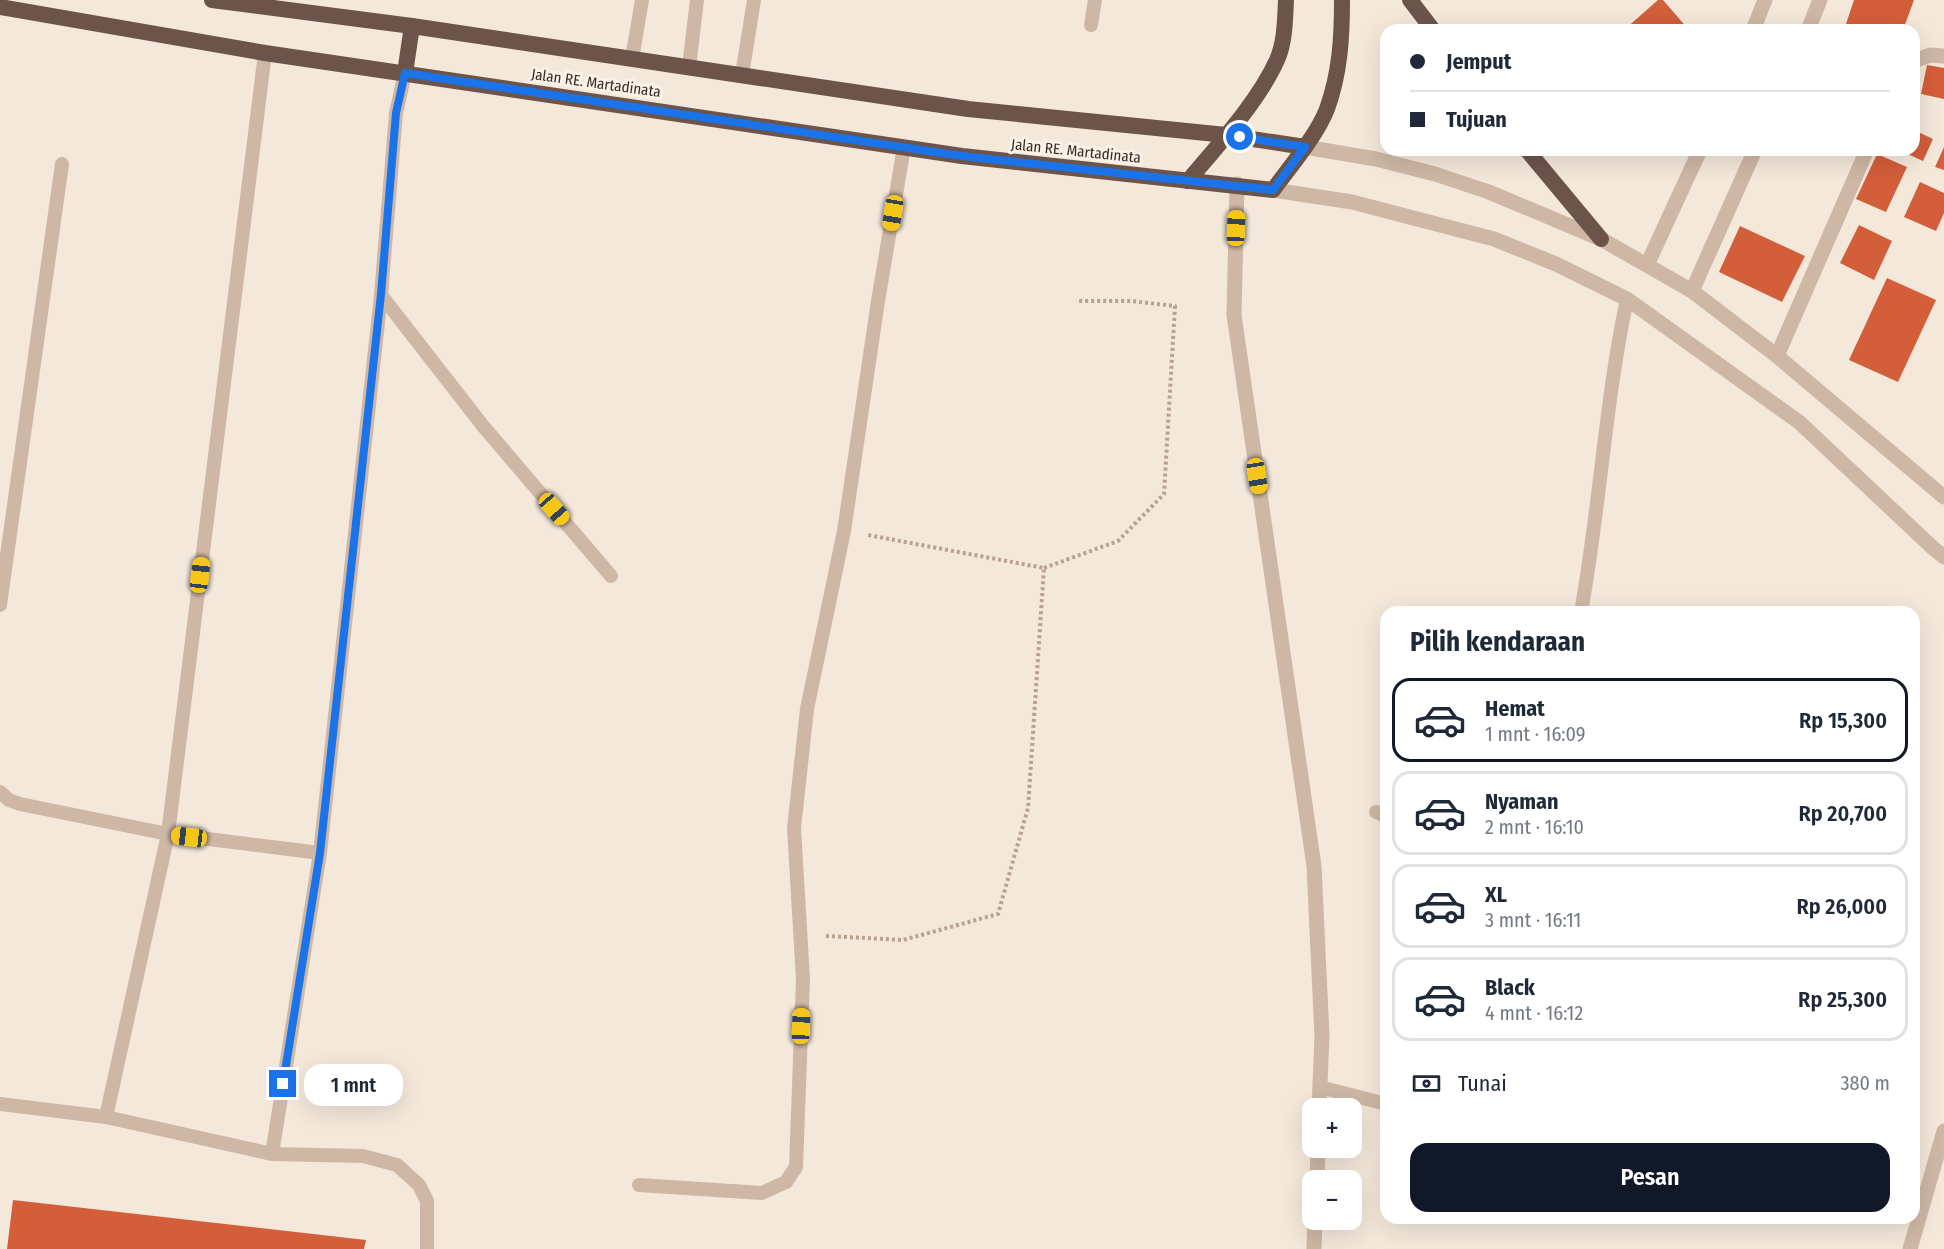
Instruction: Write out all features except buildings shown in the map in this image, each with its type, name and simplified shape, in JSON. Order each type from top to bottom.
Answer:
[{"type":"highway","points":[[212,0],[412,26],[968,109],[1226,135],[1305,147]]},
{"type":"highway","points":[[1188,181],[1258,92],[1277,59],[1285,26],[1286,0]]},
{"type":"highway","points":[[1273,190],[1305,147],[1326,111],[1341,54],[1342,0]]},
{"type":"highway","points":[[1410,0],[1428,24]]},
{"type":"highway","name":"Jalan RE. Martadinata","points":[[0,7],[265,52],[962,156],[1188,181],[1237,184],[1273,190]]},
{"type":"highway","points":[[405,73],[412,26]]},
{"type":"highway","points":[[1532,156],[1601,239]]},
{"type":"street","points":[[1755,24],[1764,0]]},
{"type":"street","points":[[1810,24],[1820,0]]},
{"type":"street","points":[[1920,59],[1930,56],[1944,56]]},
{"type":"street","points":[[1305,147],[1376,159],[1435,174],[1489,192],[1601,239],[1692,291],[1777,356],[1944,497]]},
{"type":"street","points":[[1647,265],[1697,156]]},
{"type":"street","points":[[1692,291],[1752,156]]},
{"type":"street","points":[[1777,356],[1864,156]]},
{"type":"street","points":[[1237,184],[1234,315],[1314,866],[1322,1036],[1319,1098]]},
{"type":"street","points":[[1273,190],[1352,202],[1494,239],[1556,264],[1627,299],[1799,422],[1944,557]]},
{"type":"street","points":[[1920,1194],[1944,1131]]},
{"type":"street","points":[[1910,1249],[1914,1224]]},
{"type":"street","points":[[1314,1249],[1315,1230]]},
{"type":"lane","points":[[632,59],[642,0]]},
{"type":"lane","points":[[689,67],[697,0]]},
{"type":"lane","points":[[742,75],[754,0]]},
{"type":"lane","points":[[1091,25],[1095,0]]},
{"type":"lane","points":[[106,1117],[168,834],[265,52]]},
{"type":"lane","points":[[272,1154],[320,853],[381,294],[396,113],[405,73]]},
{"type":"lane","points":[[639,1185],[762,1193],[786,1182],[796,1167],[803,979],[794,828],[807,709],[844,531],[878,301],[904,147]]},
{"type":"lane","points":[[0,605],[62,164]]},
{"type":"lane","points":[[381,294],[483,426],[611,576]]},
{"type":"lane","points":[[1582,606],[1589,569],[1616,350],[1627,299]]},
{"type":"lane","points":[[0,792],[9,800],[20,804],[168,834],[320,853]]},
{"type":"lane","points":[[1320,1087],[1380,1102]]},
{"type":"lane","points":[[0,1104],[106,1117],[272,1154],[363,1156],[397,1165],[419,1185],[427,1201],[427,1249]]},
{"type":"path","points":[[844,531],[1044,568],[1118,541],[1164,494],[1175,306],[1131,301],[1076,301]]},
{"type":"path","points":[[801,935],[903,940],[998,914],[1028,808],[1044,568]]},
{"type":"route","points":[[283,1084],[320,853],[381,294],[396,113],[405,73],[962,156],[1188,181],[1237,184],[1273,190],[1305,147],[1240,137]]}]
